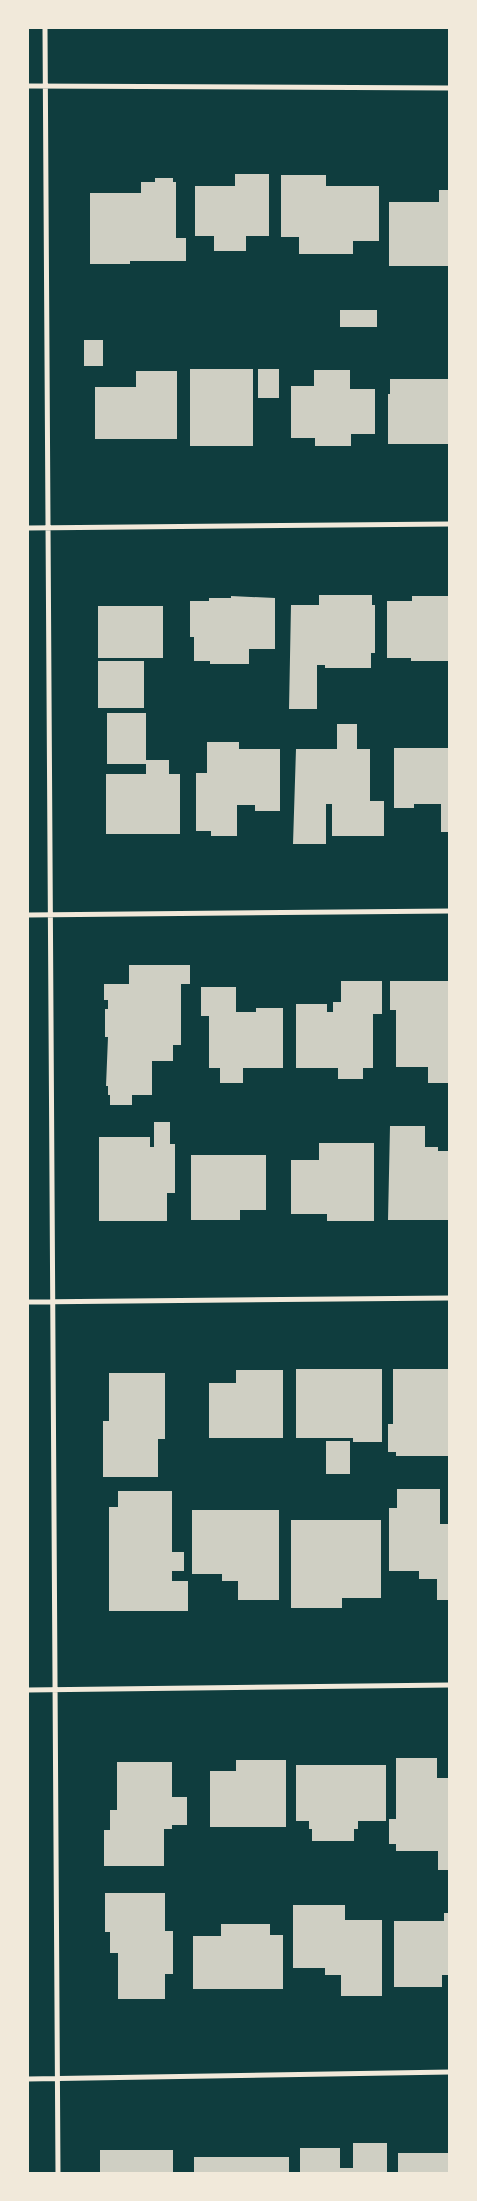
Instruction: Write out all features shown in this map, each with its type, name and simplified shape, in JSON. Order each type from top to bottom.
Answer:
[{"type":"street","points":[[45,28],[58,2174]]},
{"type":"street","points":[[28,86],[450,88]]},
{"type":"street","points":[[28,528],[450,524]]},
{"type":"street","points":[[28,915],[450,912]]},
{"type":"street","points":[[28,1302],[450,1298]]},
{"type":"street","points":[[28,1690],[450,1685]]},
{"type":"street","points":[[28,2079],[450,2072]]},
{"type":"building","points":[[235,174],[269,174],[269,236],[246,236],[246,251],[214,251],[214,236],[195,236],[195,186],[235,186]]},
{"type":"building","points":[[281,175],[326,175],[326,186],[379,186],[379,241],[353,241],[353,254],[299,254],[299,237],[281,237]]},
{"type":"building","points":[[155,178],[173,178],[173,182],[176,182],[176,238],[186,238],[186,261],[130,261],[130,264],[90,264],[90,193],[141,193],[141,182],[155,182]]},
{"type":"building","points":[[439,190],[450,190],[450,266],[389,266],[389,202],[439,202]]},
{"type":"building","points":[[340,310],[377,310],[377,327],[340,327]]},
{"type":"building","points":[[84,340],[103,340],[103,366],[84,366]]},
{"type":"building","points":[[190,369],[253,369],[253,446],[190,446]]},
{"type":"building","points":[[258,369],[279,369],[279,398],[258,398]]},
{"type":"building","points":[[314,370],[350,370],[350,389],[375,389],[375,434],[351,434],[351,446],[315,446],[315,438],[291,438],[291,386],[314,386]]},
{"type":"building","points":[[136,371],[177,371],[177,439],[95,439],[95,387],[136,387]]},
{"type":"building","points":[[390,379],[448,379],[450,444],[388,444],[388,394],[390,394]]},
{"type":"building","points":[[319,595],[372,595],[372,605],[375,605],[375,653],[371,653],[371,668],[325,668],[325,665],[317,665],[317,709],[289,709],[291,605],[319,605]]},
{"type":"building","points":[[231,596],[275,598],[275,649],[249,649],[249,664],[210,664],[210,661],[194,661],[194,637],[190,637],[190,601],[209,601],[209,598],[231,598]]},
{"type":"building","points":[[412,596],[450,596],[450,661],[411,661],[411,658],[387,658],[387,601],[412,601]]},
{"type":"building","points":[[98,606],[163,606],[163,658],[98,658]]},
{"type":"building","points":[[98,661],[144,661],[144,708],[98,708]]},
{"type":"building","points":[[107,713],[146,713],[146,760],[169,760],[169,774],[180,774],[180,834],[106,834],[106,774],[146,774],[146,764],[107,764]]},
{"type":"building","points":[[337,724],[357,724],[357,749],[370,749],[370,801],[384,801],[384,836],[332,836],[332,804],[326,804],[326,844],[293,844],[296,749],[337,749]]},
{"type":"building","points":[[207,742],[239,742],[239,749],[280,749],[280,811],[255,811],[255,805],[237,805],[237,836],[211,836],[211,831],[196,831],[196,773],[207,773]]},
{"type":"building","points":[[394,748],[450,748],[450,832],[441,832],[441,804],[414,804],[414,808],[394,808]]},
{"type":"building","points":[[129,965],[190,965],[190,984],[181,984],[181,1045],[173,1045],[173,1061],[152,1061],[152,1095],[132,1095],[132,1105],[110,1105],[110,1095],[108,1095],[108,1086],[106,1086],[108,1037],[105,1037],[105,1009],[108,1009],[108,1000],[104,1000],[104,984],[129,984]]},
{"type":"building","points":[[341,981],[382,981],[382,1014],[373,1014],[373,1068],[363,1068],[363,1079],[338,1079],[338,1068],[296,1068],[296,1004],[327,1004],[327,1012],[333,1012],[333,1002],[341,1002]]},
{"type":"building","points":[[390,981],[450,981],[450,1083],[428,1083],[428,1067],[396,1067],[396,1010],[390,1010]]},
{"type":"building","points":[[201,987],[236,987],[236,1012],[256,1012],[256,1008],[283,1008],[283,1068],[243,1068],[243,1083],[220,1083],[220,1068],[209,1068],[209,1016],[201,1016]]},
{"type":"building","points":[[154,1122],[170,1122],[170,1144],[175,1144],[175,1193],[167,1193],[167,1221],[99,1221],[99,1137],[150,1137],[150,1147],[154,1147]]},
{"type":"building","points":[[390,1126],[425,1126],[425,1147],[438,1147],[438,1151],[450,1151],[450,1220],[388,1220]]},
{"type":"building","points":[[319,1143],[374,1143],[374,1221],[327,1221],[327,1214],[291,1214],[291,1160],[319,1160]]},
{"type":"building","points":[[191,1155],[266,1155],[266,1210],[240,1210],[240,1220],[191,1220]]},
{"type":"building","points":[[296,1369],[382,1369],[382,1442],[353,1442],[353,1438],[296,1438]]},
{"type":"building","points":[[393,1369],[450,1369],[450,1456],[396,1456],[396,1452],[388,1452],[388,1424],[393,1424]]},
{"type":"building","points":[[236,1370],[283,1370],[283,1438],[209,1438],[209,1383],[236,1383]]},
{"type":"building","points":[[109,1373],[165,1373],[165,1439],[158,1439],[158,1477],[103,1477],[103,1421],[109,1421]]},
{"type":"building","points":[[326,1441],[350,1441],[350,1474],[326,1474]]},
{"type":"building","points":[[397,1489],[440,1489],[440,1524],[450,1524],[450,1600],[437,1600],[437,1579],[419,1579],[419,1571],[389,1571],[389,1508],[397,1508]]},
{"type":"building","points":[[118,1491],[172,1491],[172,1552],[184,1552],[184,1571],[172,1571],[172,1581],[188,1581],[188,1611],[109,1611],[109,1507],[118,1507]]},
{"type":"building","points":[[192,1510],[279,1510],[279,1600],[238,1600],[238,1581],[222,1581],[222,1574],[192,1574]]},
{"type":"building","points":[[291,1520],[381,1520],[381,1598],[342,1598],[342,1608],[291,1608]]},
{"type":"building","points":[[396,1758],[437,1758],[437,1778],[450,1778],[450,1870],[438,1870],[438,1851],[396,1851],[396,1844],[389,1844],[389,1819],[396,1819]]},
{"type":"building","points":[[236,1760],[286,1760],[286,1827],[210,1827],[210,1771],[236,1771]]},
{"type":"building","points":[[117,1762],[172,1762],[172,1797],[187,1797],[187,1825],[172,1825],[172,1829],[164,1829],[164,1866],[104,1866],[104,1830],[110,1830],[110,1810],[117,1810]]},
{"type":"building","points":[[296,1765],[386,1765],[386,1821],[358,1821],[358,1829],[354,1829],[354,1841],[312,1841],[312,1829],[309,1829],[309,1821],[296,1821]]},
{"type":"building","points":[[105,1893],[165,1893],[165,1931],[173,1931],[173,1974],[165,1974],[165,1999],[118,1999],[118,1953],[110,1953],[110,1932],[105,1932]]},
{"type":"building","points":[[293,1905],[345,1905],[345,1920],[382,1920],[382,1996],[341,1996],[341,1975],[325,1975],[325,1968],[293,1968]]},
{"type":"building","points":[[444,1913],[450,1913],[450,1975],[442,1975],[442,1987],[394,1987],[394,1921],[444,1921]]},
{"type":"building","points":[[221,1924],[270,1924],[270,1935],[283,1935],[283,1989],[193,1989],[193,1936],[221,1936]]},
{"type":"building","points":[[353,2143],[387,2143],[387,2174],[300,2174],[300,2148],[340,2148],[340,2168],[353,2168]]},
{"type":"building","points":[[100,2150],[173,2150],[173,2174],[100,2174]]},
{"type":"building","points":[[398,2153],[450,2153],[450,2174],[398,2174]]},
{"type":"building","points":[[194,2157],[289,2157],[289,2174],[194,2174]]}]
